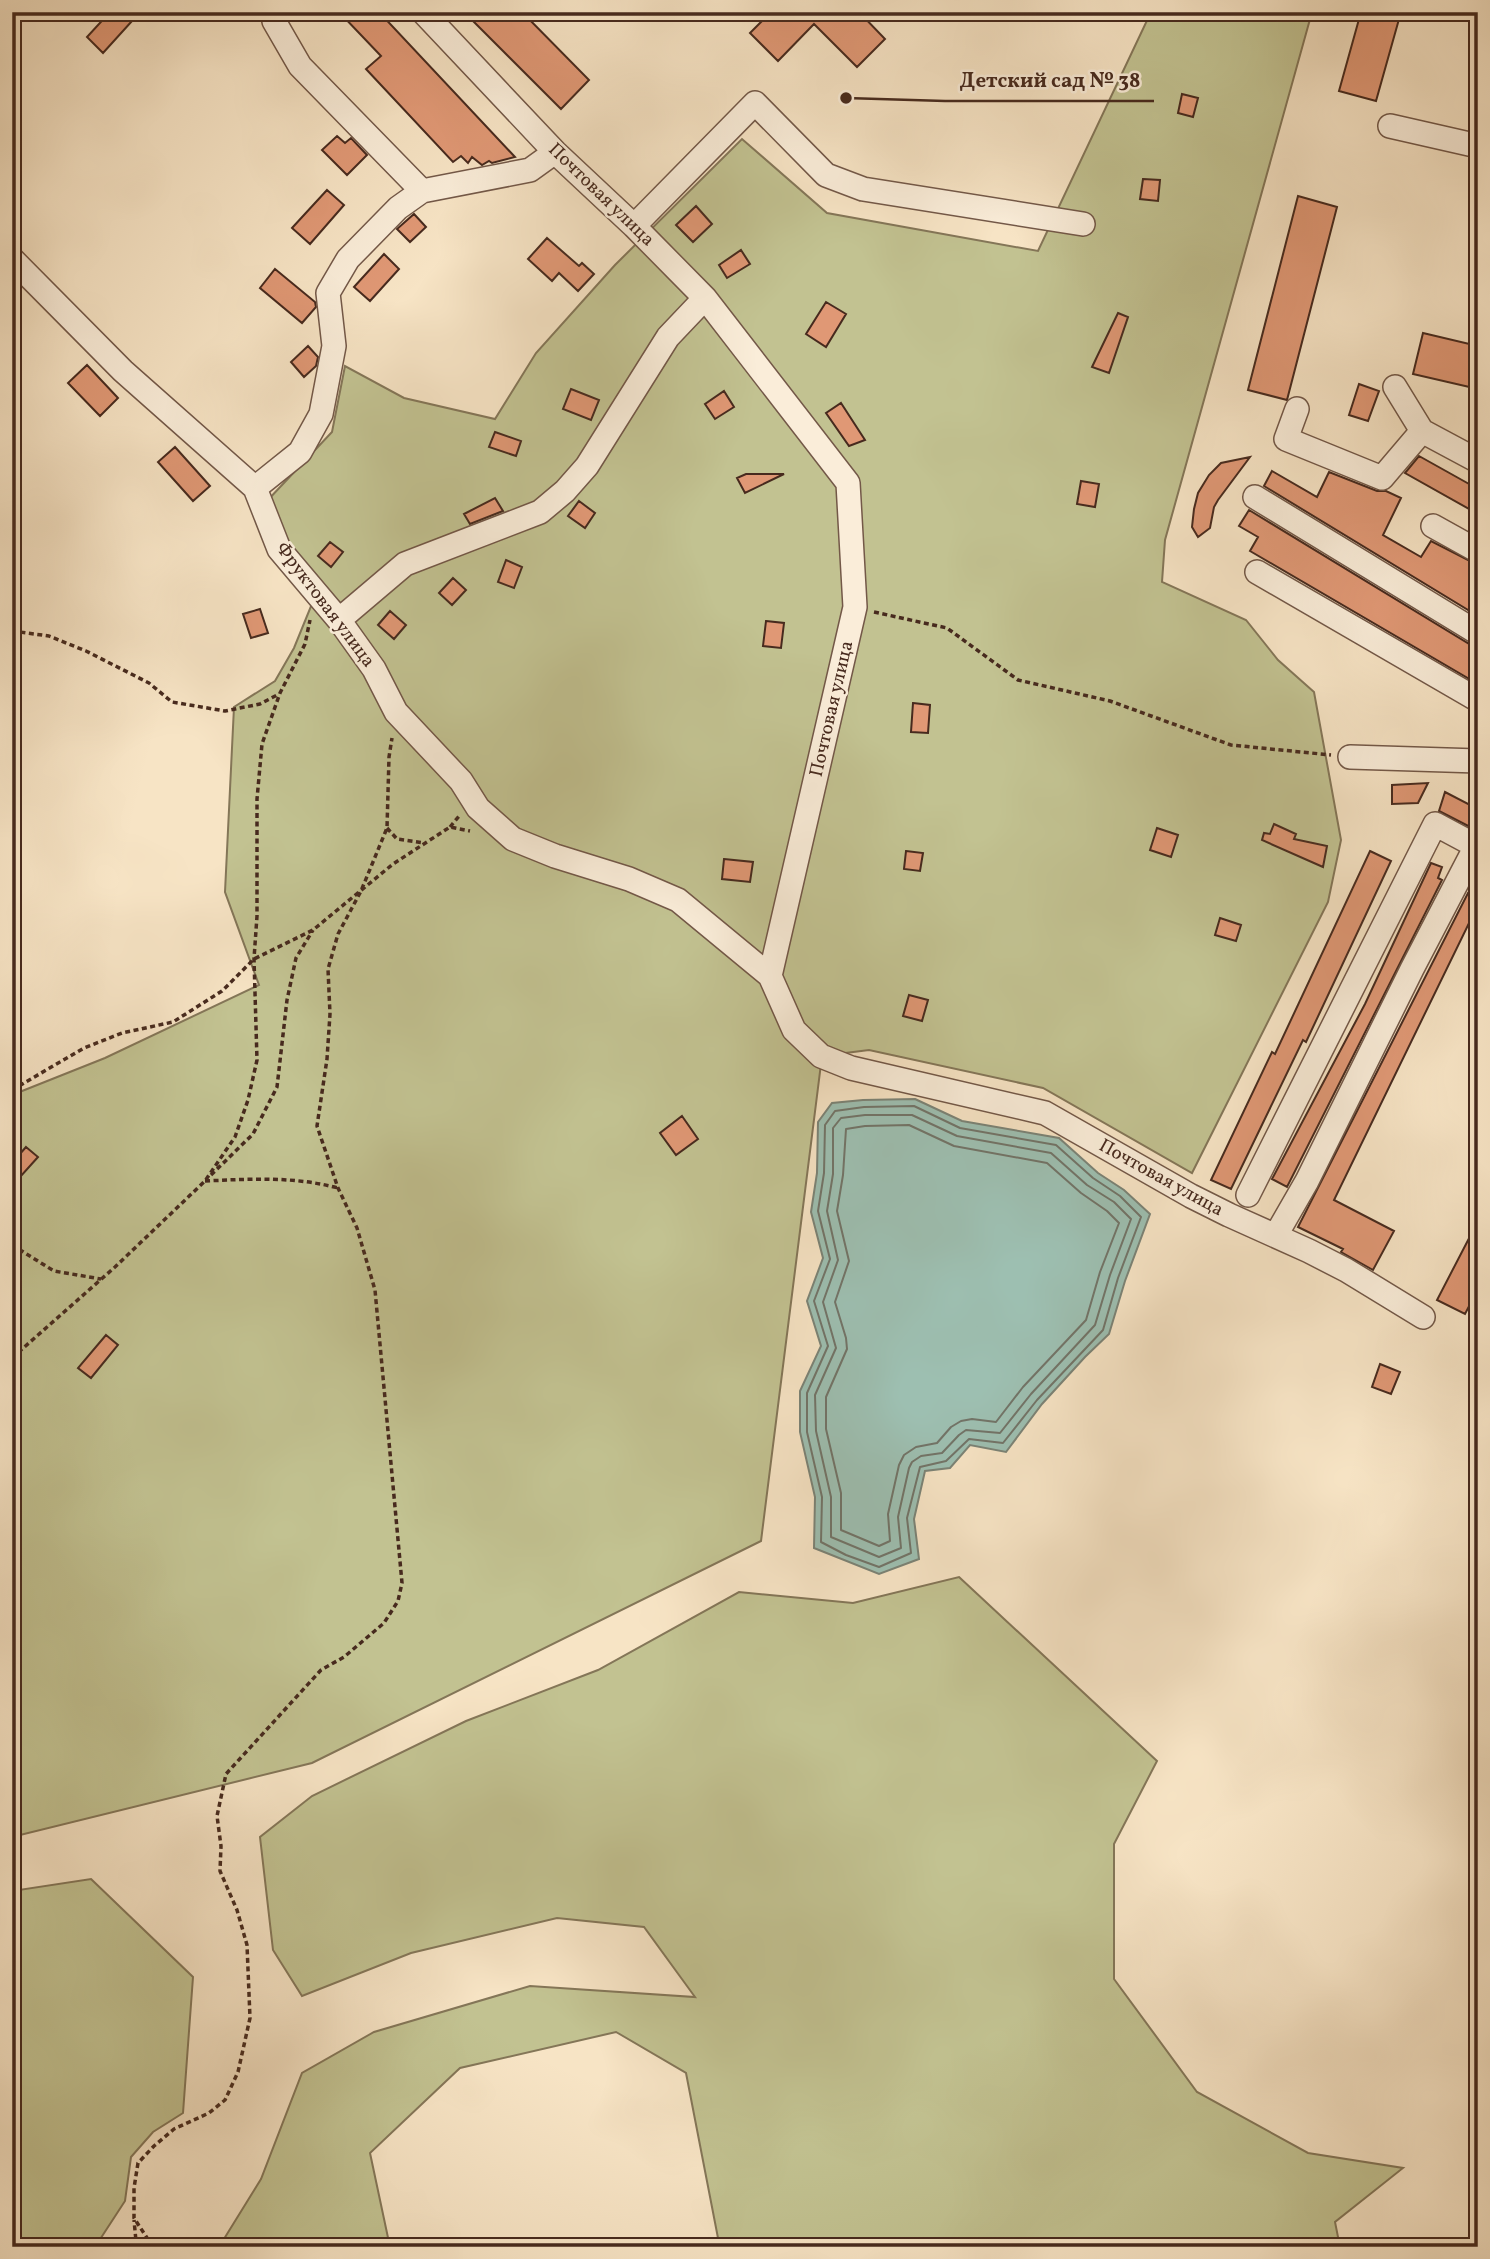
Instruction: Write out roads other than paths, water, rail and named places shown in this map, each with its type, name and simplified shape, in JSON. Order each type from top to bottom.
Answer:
[{"type":"street","points":[[273,12],[274,21],[300,66],[422,191]]},
{"type":"street","name":"Почтовая улица","points":[[423,12],[555,152],[705,298],[848,483],[855,607],[770,976],[794,1030],[821,1056],[851,1068],[1045,1114],[1191,1196],[1346,1270],[1423,1317]]},
{"type":"street","points":[[634,226],[755,103],[826,175],[863,189],[1083,224]]},
{"type":"street","points":[[1390,125],[1478,146]]},
{"type":"street","points":[[255,488],[300,452],[321,414],[334,346],[328,292],[348,259],[398,208],[422,191],[530,170],[555,152]]},
{"type":"street","name":"Фруктовая улица","points":[[12,259],[123,372],[255,488],[279,549],[339,620],[374,669],[396,712],[461,781],[478,808],[513,839],[555,856],[629,879],[678,901],[770,976]]},
{"type":"street","points":[[339,620],[405,564],[540,512],[565,491],[587,466],[668,337],[705,298]]},
{"type":"street","points":[[1395,387],[1422,431],[1478,461]]},
{"type":"street","points":[[1297,409],[1286,439],[1382,478],[1422,431]]},
{"type":"street","points":[[1255,497],[1478,633]]},
{"type":"street","points":[[1433,526],[1478,551]]},
{"type":"street","points":[[1257,572],[1478,700]]},
{"type":"street","points":[[1350,757],[1478,761]]},
{"type":"street","points":[[1248,1195],[1435,824],[1477,847],[1412,968],[1307,1181],[1276,1236]]},
{"type":"water","points":[[915,1099],[962,1121],[1059,1138],[1150,1214],[1109,1334],[1042,1404],[1006,1452],[970,1445],[950,1468],[925,1471],[914,1519],[919,1559],[879,1574],[814,1548],[815,1497],[800,1432],[800,1391],[821,1346],[807,1301],[823,1258],[811,1212],[817,1173],[818,1122],[832,1103]]},
{"type":"place","name":"Детский сад № 38","points":[[846,98]]}]
